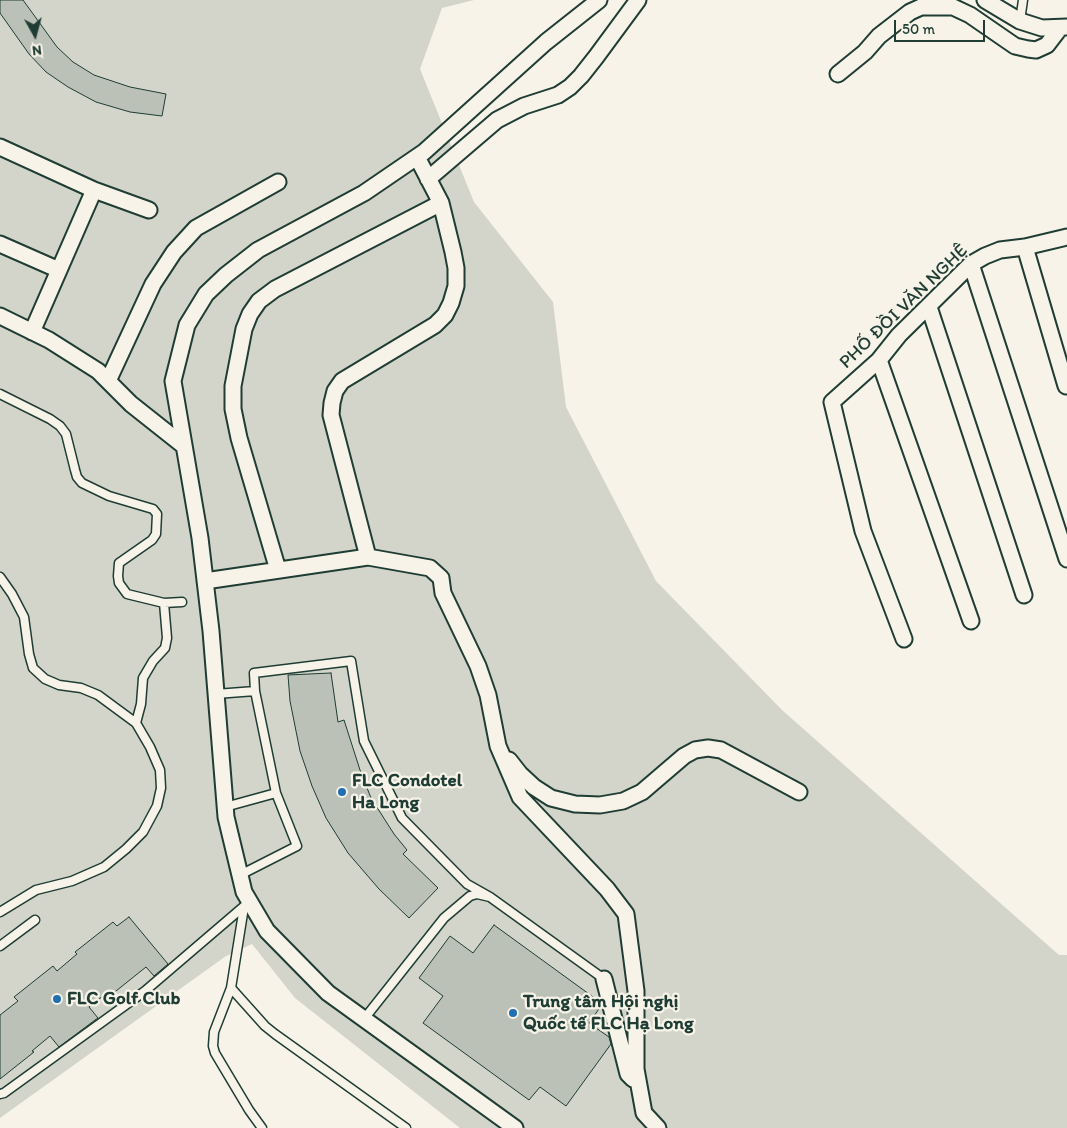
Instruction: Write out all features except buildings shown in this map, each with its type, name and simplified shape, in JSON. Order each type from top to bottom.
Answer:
[{"type":"street","points":[[515,1128],[328,993],[267,931],[246,904],[226,817],[200,538],[173,381],[186,326],[206,294],[226,275],[258,250],[364,193],[417,157],[546,42],[599,0]]},
{"type":"street","points":[[428,178],[497,120],[524,106],[558,94],[570,86],[581,76],[638,0]]},
{"type":"street","points":[[985,0],[1020,21],[1042,28],[1064,28]]},
{"type":"street","points":[[838,74],[865,52],[879,36],[910,12],[921,6],[953,8],[970,15],[1015,46],[1028,49],[1036,50],[1047,45],[1064,28]]},
{"type":"street","points":[[0,147],[94,190],[149,210]]},
{"type":"street","points":[[368,557],[331,415],[332,403],[335,392],[342,381],[435,326],[445,315],[451,303],[456,286],[456,268],[441,204],[417,157]]},
{"type":"street","points":[[108,381],[153,284],[174,252],[196,228],[278,182]]},
{"type":"street","points":[[32,332],[94,190]]},
{"type":"street","points":[[278,570],[239,438],[233,410],[233,386],[244,329],[250,314],[259,301],[274,289],[441,204]]},
{"type":"street","name":"PHỐ ĐỒI VĂN NGHỆ","points":[[904,639],[863,531],[832,402],[879,360],[899,336],[971,264],[1000,250],[1025,247],[1067,237]]},
{"type":"street","points":[[0,244],[59,270]]},
{"type":"street","points":[[1025,247],[1066,386]]},
{"type":"street","points":[[971,264],[1067,559]]},
{"type":"street","points":[[929,307],[1024,595]]},
{"type":"street","points":[[0,316],[49,340],[98,371],[131,404],[184,446]]},
{"type":"street","points":[[879,360],[971,622]]},
{"type":"street","points":[[205,581],[368,557],[430,568],[441,578],[443,593],[478,666],[488,695],[498,746],[520,797],[607,889],[626,914],[636,992],[636,1069],[644,1113],[658,1128]]},
{"type":"street","points":[[498,746],[520,774],[534,787],[552,798],[575,804],[600,806],[623,801],[642,792],[684,756],[695,750],[708,748],[721,750],[798,792]]},
{"type":"street","points":[[604,978],[628,1074],[639,1086]]},
{"type":"lane","points":[[1020,21],[1023,0]]},
{"type":"lane","points":[[0,394],[60,426],[66,434],[77,477],[82,483],[109,496],[153,509],[157,514],[156,534],[152,540],[119,563],[118,576],[120,583],[127,594],[164,603],[182,602]]},
{"type":"lane","points":[[0,577],[12,594],[24,618],[33,668],[45,679],[59,685],[81,688],[98,695],[136,723],[150,747],[160,770],[161,788],[157,806],[143,832],[104,867],[72,881],[36,890],[0,912]]},
{"type":"lane","points":[[136,723],[141,704],[143,678],[153,661],[165,648],[167,638],[164,603]]},
{"type":"lane","points":[[240,875],[298,846],[276,792],[255,691],[254,672],[351,661],[364,741],[402,818],[467,884],[490,897],[604,978]]},
{"type":"lane","points":[[216,694],[255,691]]},
{"type":"lane","points":[[225,807],[276,792]]},
{"type":"lane","points":[[364,1019],[444,918],[470,896],[477,894],[490,897]]},
{"type":"lane","points":[[246,904],[231,988],[214,1032],[213,1046],[215,1053],[262,1128]]},
{"type":"lane","points":[[0,1094],[4,1093],[145,991],[246,904]]},
{"type":"lane","points":[[0,946],[34,920]]},
{"type":"lane","points":[[231,988],[265,1026],[406,1128]]},
{"type":"shaded area","points":[[0,0],[474,0],[442,8],[420,69],[474,202],[553,302],[566,407],[656,581],[782,710],[1059,955],[1067,955],[1067,1128],[460,1128],[295,998],[252,944],[226,956],[0,1118]]},
{"type":"place","name":"FLC Condotel Ha Long","points":[[342,792]]},
{"type":"place","name":"FLC Golf Club","points":[[57,999]]},
{"type":"place","name":"Trung tâm Hội nghị Quốc tế FLC Hạ Long","points":[[513,1013]]}]
